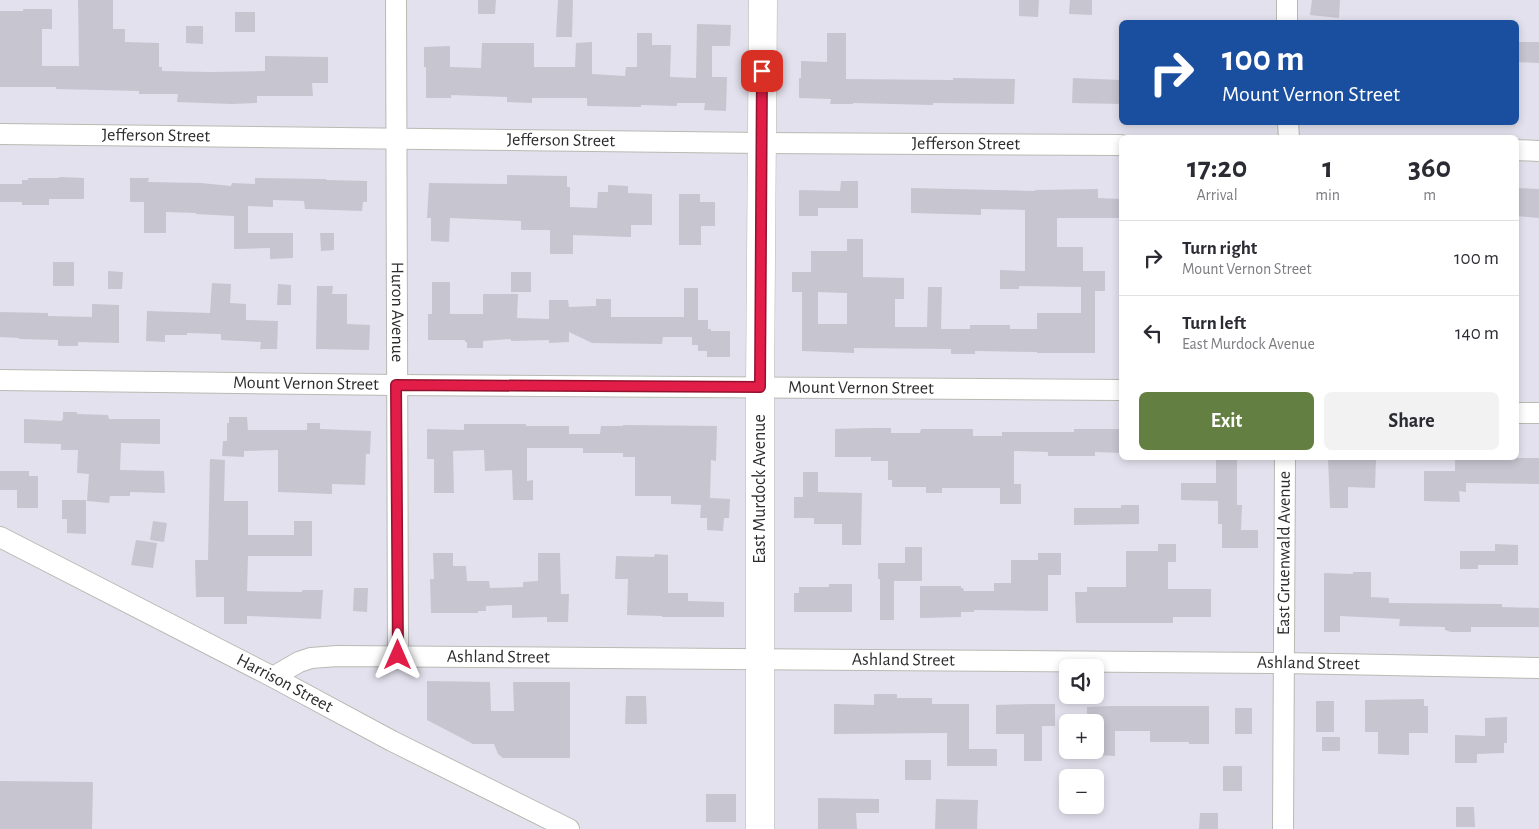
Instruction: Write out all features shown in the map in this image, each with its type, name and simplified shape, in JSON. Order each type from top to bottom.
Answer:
[{"type":"main road","name":"East Murdock Avenue","points":[[760,829],[762,0]]},
{"type":"street","name":"Huron Avenue","points":[[396,0],[398,655]]},
{"type":"street","points":[[1287,0],[1287,20]]},
{"type":"street","name":"Jefferson Street","points":[[0,134],[1119,145]]},
{"type":"street","points":[[1519,150],[1539,151]]},
{"type":"street","name":"Mount Vernon Street","points":[[0,380],[1119,390]]},
{"type":"street","points":[[1519,413],[1539,413]]},
{"type":"street","name":"East Gruenwald Avenue","points":[[1284,829],[1285,460]]},
{"type":"street","name":"Harrison Street","points":[[0,538],[273,677],[392,741],[569,829]]},
{"type":"street","name":"Ashland Street","points":[[273,677],[299,662],[311,658],[398,655],[1285,663],[1539,668]]},
{"type":"building","points":[[78,0],[113,0],[113,29],[125,29],[125,42],[159,43],[159,67],[162,67],[162,71],[265,71],[265,56],[328,57],[328,83],[312,83],[313,96],[257,96],[257,103],[231,104],[177,102],[178,94],[139,94],[139,91],[56,89],[56,87],[0,87],[0,11],[52,9],[52,29],[42,29],[42,66],[79,66]]},
{"type":"building","points":[[478,0],[496,0],[495,14],[478,14]]},
{"type":"building","points":[[558,0],[573,0],[572,37],[556,37]]},
{"type":"building","points":[[1019,0],[1039,0],[1038,17],[1019,16]]},
{"type":"building","points":[[1070,0],[1092,0],[1092,15],[1069,14]]},
{"type":"building","points":[[1312,0],[1340,0],[1339,18],[1310,15]]},
{"type":"building","points":[[235,12],[255,12],[255,32],[235,32]]},
{"type":"building","points":[[697,24],[731,25],[730,46],[712,46],[712,77],[727,77],[726,111],[704,110],[705,103],[677,103],[677,106],[641,105],[641,107],[587,106],[587,98],[532,98],[532,103],[507,102],[507,97],[451,95],[451,98],[426,98],[424,47],[450,46],[450,67],[481,68],[482,43],[534,43],[534,67],[575,67],[576,43],[592,42],[592,74],[625,76],[626,67],[637,67],[637,33],[652,33],[652,45],[671,45],[670,77],[696,78]]},
{"type":"building","points":[[186,26],[203,26],[203,44],[186,43]]},
{"type":"building","points":[[827,33],[846,33],[846,79],[1015,79],[1014,104],[830,104],[831,99],[799,98],[801,61],[827,62]]},
{"type":"building","points":[[1519,42],[1539,42],[1539,63],[1519,62]]},
{"type":"building","points":[[1073,78],[1119,80],[1119,104],[1072,103]]},
{"type":"building","points":[[507,175],[567,176],[567,187],[570,187],[570,207],[597,208],[598,192],[608,192],[608,185],[628,186],[628,193],[652,194],[652,225],[631,225],[631,237],[573,235],[573,254],[550,254],[550,230],[521,230],[521,221],[450,218],[449,242],[431,241],[431,218],[427,218],[429,183],[507,184]]},
{"type":"building","points":[[28,178],[84,178],[84,199],[49,199],[49,205],[22,205],[22,202],[0,202],[0,184],[22,184],[22,180],[28,180]]},
{"type":"building","points":[[130,178],[149,178],[148,182],[201,183],[231,186],[232,183],[255,184],[255,178],[367,181],[367,202],[363,202],[362,211],[305,209],[304,201],[273,200],[273,207],[248,206],[248,233],[293,233],[293,258],[270,259],[270,248],[234,249],[234,216],[166,212],[166,233],[144,233],[144,202],[130,202]]},
{"type":"building","points":[[841,181],[858,181],[858,208],[818,208],[818,216],[799,216],[799,190],[840,191]]},
{"type":"building","points":[[911,188],[1035,191],[1098,189],[1098,198],[1119,199],[1119,218],[1057,218],[1057,247],[1083,247],[1083,271],[1105,271],[1105,291],[1095,291],[1095,353],[975,351],[975,354],[951,354],[951,349],[854,348],[854,353],[802,351],[802,292],[792,292],[792,272],[811,272],[811,251],[847,251],[847,239],[863,239],[863,277],[904,278],[904,299],[895,299],[895,327],[927,327],[928,287],[942,287],[941,329],[970,329],[970,325],[1010,325],[1010,329],[1037,329],[1037,313],[1081,313],[1081,287],[1019,286],[1019,289],[1000,289],[1000,270],[1025,271],[1025,210],[981,209],[981,215],[911,213]],"holes":[[[818,292],[847,293],[847,324],[818,324]]]},
{"type":"building","points":[[1519,188],[1539,189],[1539,218],[1519,216]]},
{"type":"building","points":[[679,194],[700,194],[700,202],[715,202],[715,226],[701,226],[701,245],[679,245]]},
{"type":"building","points":[[320,233],[334,233],[334,250],[321,251]]},
{"type":"building","points":[[53,262],[74,262],[74,286],[53,286]]},
{"type":"building","points":[[108,271],[123,272],[122,289],[108,289]]},
{"type":"building","points":[[511,272],[531,272],[531,292],[511,292]]},
{"type":"building","points":[[432,282],[450,282],[450,314],[483,314],[483,294],[518,294],[517,318],[549,319],[549,300],[568,300],[569,307],[596,306],[596,299],[611,299],[611,317],[684,317],[684,288],[698,288],[698,320],[708,320],[708,329],[711,329],[711,331],[730,331],[730,357],[707,357],[707,351],[698,351],[698,345],[692,345],[692,337],[663,337],[662,344],[592,343],[569,332],[569,342],[549,343],[549,340],[511,341],[511,339],[483,341],[483,348],[467,348],[465,340],[428,340],[428,314],[432,314]]},
{"type":"building","points":[[212,283],[231,284],[230,303],[246,304],[246,320],[278,321],[277,349],[260,349],[261,342],[221,340],[221,334],[187,333],[187,335],[165,335],[165,342],[146,341],[147,311],[210,313]]},
{"type":"building","points":[[278,284],[291,285],[291,305],[277,305]]},
{"type":"building","points":[[317,286],[333,286],[332,294],[347,294],[347,324],[370,325],[369,350],[316,349]]},
{"type":"building","points":[[92,304],[119,305],[119,343],[78,342],[78,346],[58,346],[58,340],[0,337],[0,312],[48,313],[48,316],[92,317]]},
{"type":"building","points":[[63,412],[108,415],[109,419],[160,419],[160,444],[121,443],[120,470],[164,471],[165,493],[130,492],[130,496],[110,496],[109,503],[87,501],[89,474],[77,473],[78,450],[61,450],[61,444],[24,443],[24,419],[61,421],[63,419]]},
{"type":"building","points":[[229,417],[247,417],[248,430],[307,430],[307,423],[320,423],[320,429],[371,431],[370,454],[366,454],[365,485],[332,484],[332,494],[278,492],[278,450],[244,451],[244,457],[222,456],[223,441],[227,441]]},
{"type":"building","points":[[464,424],[569,426],[569,434],[600,434],[601,426],[717,426],[716,461],[711,460],[710,498],[730,499],[729,518],[724,518],[723,531],[707,530],[707,518],[700,518],[701,505],[671,504],[671,496],[635,496],[635,457],[623,457],[623,453],[583,453],[583,448],[527,448],[527,481],[533,480],[533,500],[513,500],[512,470],[485,471],[484,450],[453,451],[454,493],[434,493],[434,459],[427,459],[427,429],[464,430]]},
{"type":"building","points":[[891,428],[891,433],[920,433],[921,429],[973,429],[973,436],[1002,436],[1002,432],[1074,432],[1074,429],[1119,429],[1119,453],[1095,452],[1095,456],[1048,456],[1048,452],[1014,451],[1014,484],[1021,484],[1021,504],[1000,504],[1000,488],[942,488],[942,493],[926,493],[926,487],[892,487],[892,480],[888,480],[888,461],[871,461],[871,457],[835,457],[835,429]]},
{"type":"building","points":[[1519,458],[1539,458],[1539,484],[1466,483],[1466,492],[1459,491],[1460,502],[1424,501],[1424,471],[1455,471],[1455,460],[1519,460]]},
{"type":"building","points":[[210,459],[225,460],[224,501],[248,501],[248,535],[294,535],[294,521],[312,521],[312,556],[248,556],[247,591],[302,592],[302,590],[323,590],[321,619],[247,616],[247,624],[224,624],[224,597],[196,597],[195,560],[208,560]]},
{"type":"building","points":[[1216,460],[1237,460],[1237,505],[1242,505],[1241,530],[1258,530],[1258,548],[1222,548],[1222,524],[1218,524],[1218,501],[1181,500],[1181,483],[1216,483]]},
{"type":"building","points":[[1328,460],[1376,460],[1375,488],[1348,487],[1348,508],[1330,508]]},
{"type":"building","points":[[0,471],[29,471],[29,476],[38,476],[38,508],[17,508],[17,490],[0,490]]},
{"type":"building","points":[[803,472],[818,472],[818,492],[862,493],[861,545],[842,545],[842,524],[814,524],[814,518],[794,518],[794,497],[803,497]]},
{"type":"building","points":[[62,500],[86,500],[86,534],[67,533],[67,519],[62,519]]},
{"type":"building","points":[[1121,505],[1139,505],[1139,524],[1074,525],[1074,508],[1121,508]]},
{"type":"building","points":[[153,521],[167,523],[164,542],[150,540]]},
{"type":"building","points":[[136,540],[157,543],[153,568],[131,565]]},
{"type":"building","points":[[1158,544],[1176,544],[1176,562],[1168,562],[1168,589],[1211,589],[1211,617],[1173,617],[1173,623],[1076,623],[1075,592],[1087,592],[1087,587],[1126,587],[1126,551],[1158,551]]},
{"type":"building","points":[[1495,544],[1518,545],[1518,565],[1478,565],[1478,569],[1460,569],[1460,551],[1495,551]]},
{"type":"building","points":[[905,547],[922,547],[922,581],[894,581],[894,620],[880,620],[878,563],[905,563]]},
{"type":"building","points":[[433,553],[453,553],[453,566],[466,566],[467,581],[489,581],[490,588],[523,587],[523,582],[538,581],[538,553],[560,553],[561,594],[569,594],[568,622],[547,622],[547,617],[512,618],[512,605],[486,606],[486,611],[478,611],[478,613],[431,613],[430,579],[434,579]]},
{"type":"building","points":[[1038,553],[1061,553],[1061,575],[1048,575],[1048,611],[974,610],[974,612],[961,612],[961,617],[920,618],[920,586],[961,586],[964,591],[994,591],[994,583],[1011,583],[1011,560],[1038,560]]},
{"type":"building","points":[[655,554],[668,555],[668,593],[688,593],[688,601],[724,602],[724,617],[627,615],[628,579],[615,579],[616,556],[654,557]]},
{"type":"building","points":[[1353,572],[1371,572],[1371,597],[1389,598],[1389,603],[1502,604],[1502,607],[1539,608],[1539,627],[1471,627],[1471,632],[1451,632],[1445,630],[1445,627],[1399,626],[1400,619],[1340,616],[1340,632],[1324,632],[1324,573],[1353,574]]},
{"type":"building","points":[[829,584],[852,584],[852,612],[794,612],[794,593],[799,593],[799,587],[829,587]]},
{"type":"building","points":[[354,588],[368,588],[367,612],[353,611]]},
{"type":"building","points":[[427,681],[490,682],[491,711],[514,711],[513,682],[570,682],[570,758],[503,758],[498,754],[494,744],[473,744],[427,720]]},
{"type":"building","points":[[874,694],[897,694],[897,698],[932,698],[932,704],[969,704],[969,749],[997,749],[997,766],[947,766],[947,733],[834,734],[834,704],[874,705]]},
{"type":"building","points":[[626,696],[646,696],[647,724],[625,724]]},
{"type":"building","points":[[1424,699],[1424,706],[1428,706],[1428,733],[1409,733],[1409,755],[1378,754],[1378,732],[1365,732],[1365,700]]},
{"type":"building","points":[[1316,701],[1334,701],[1334,732],[1316,732]]},
{"type":"building","points":[[1055,704],[1055,726],[1042,726],[1042,761],[1024,761],[1024,734],[996,734],[996,705]]},
{"type":"building","points":[[1209,706],[1209,744],[1150,742],[1150,731],[1115,731],[1115,756],[1104,755],[1104,714],[1087,714],[1087,707]]},
{"type":"building","points":[[1235,708],[1252,708],[1252,734],[1235,734]]},
{"type":"building","points":[[1507,717],[1507,743],[1504,743],[1504,753],[1477,754],[1477,763],[1455,763],[1455,735],[1485,736],[1485,718]]},
{"type":"building","points":[[1322,737],[1340,737],[1340,751],[1322,751]]},
{"type":"building","points":[[905,760],[931,760],[931,780],[905,780]]},
{"type":"building","points":[[1223,766],[1242,766],[1242,791],[1223,791]]},
{"type":"building","points":[[0,781],[93,782],[92,829],[0,829]]},
{"type":"building","points":[[706,794],[736,794],[736,822],[706,822]]},
{"type":"building","points":[[818,798],[879,799],[879,813],[856,813],[857,829],[818,829]]},
{"type":"building","points":[[936,799],[978,800],[977,829],[935,829]]},
{"type":"building","points":[[1456,807],[1474,807],[1475,827],[1456,827]]},
{"type":"building","points":[[1200,813],[1218,813],[1218,829],[1199,829]]},
{"type":"route","points":[[398,655],[396,385],[760,387],[762,71]]}]
